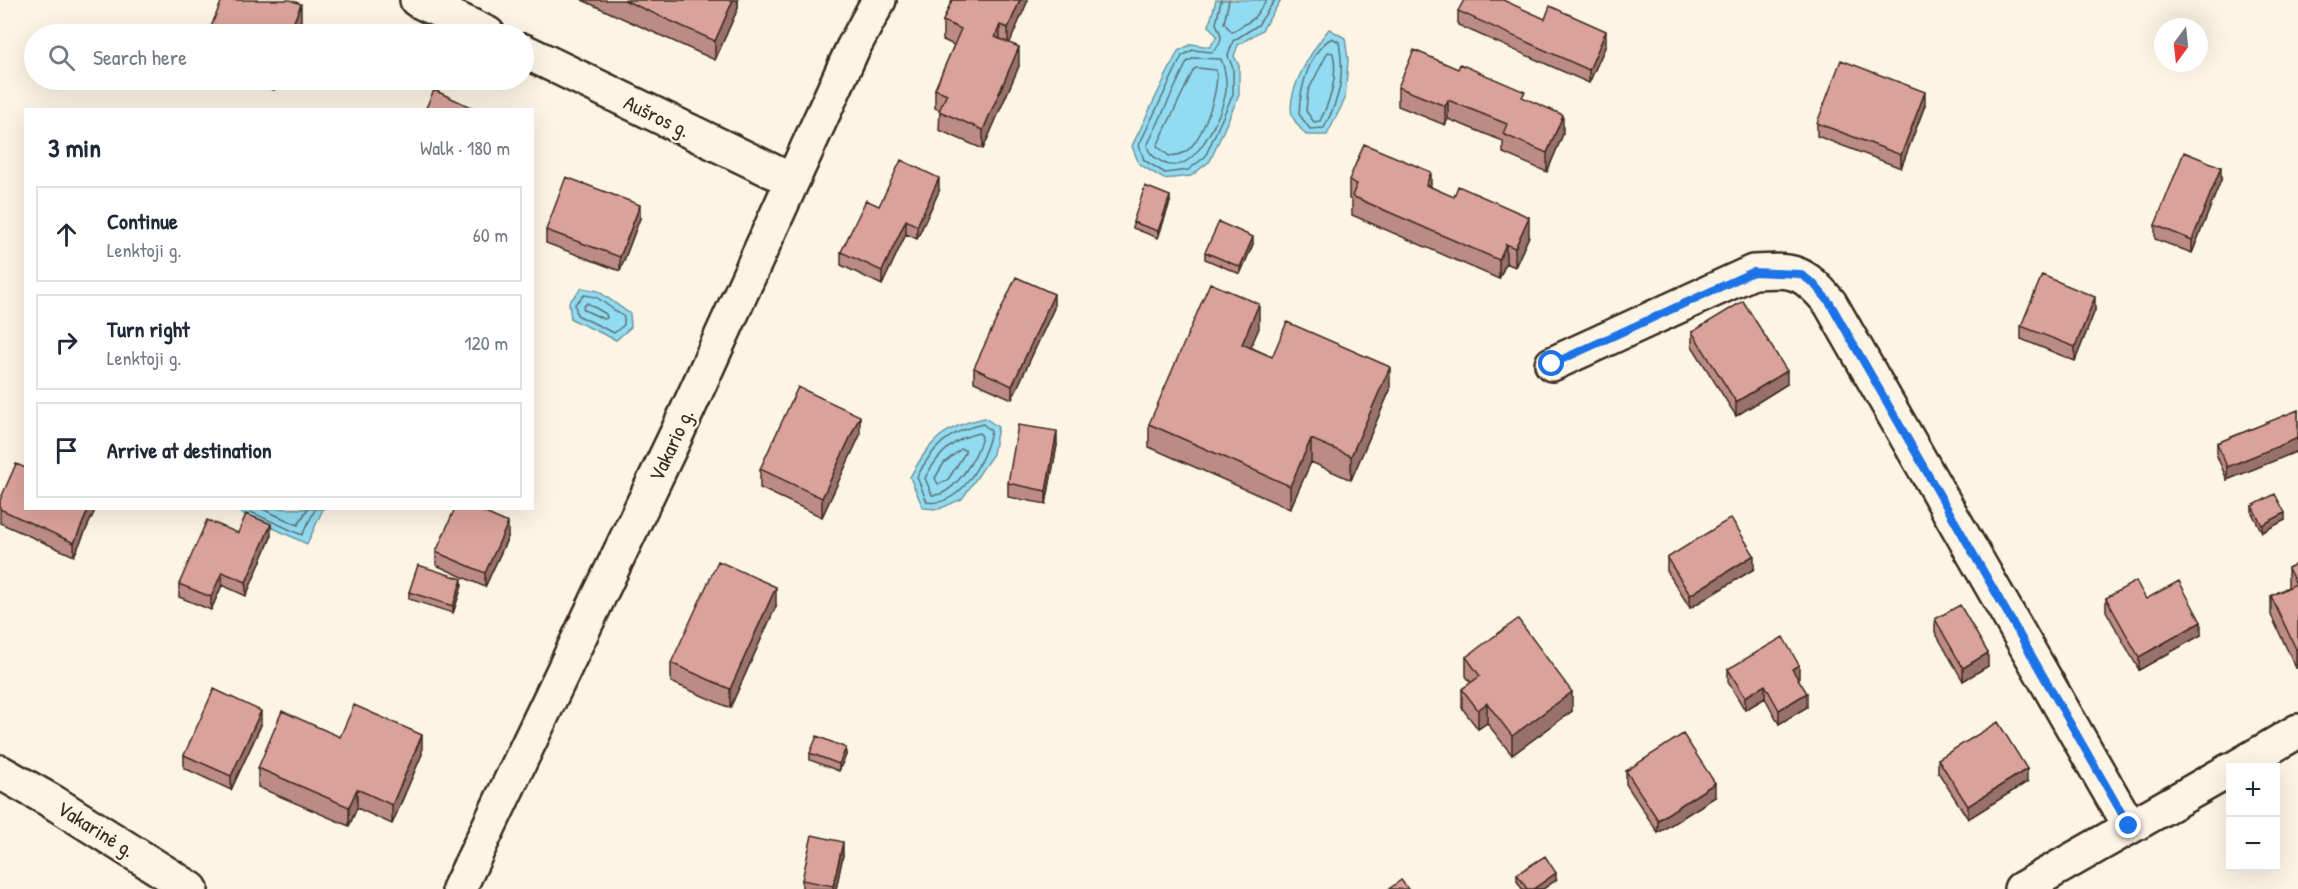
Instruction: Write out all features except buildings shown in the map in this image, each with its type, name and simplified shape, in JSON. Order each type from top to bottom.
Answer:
[{"type":"street","points":[[417,0],[468,24]]},
{"type":"street","name":"Vakario g.","points":[[459,889],[678,431],[791,180],[879,0]]},
{"type":"street","name":"Aušros g.","points":[[534,56],[791,180]]},
{"type":"street","points":[[1552,364],[1753,272],[1800,274],[1813,283],[1830,303],[2129,826]]},
{"type":"street","points":[[2244,763],[2298,731]]},
{"type":"street","name":"Vakarinė g.","points":[[0,772],[53,802],[191,889]]},
{"type":"street","points":[[2021,889],[2226,772]]},
{"type":"water","points":[[1216,0],[1281,0],[1262,30],[1238,45],[1234,56],[1239,66],[1239,95],[1210,161],[1191,176],[1164,179],[1139,164],[1132,146],[1178,51],[1192,44],[1210,47],[1217,36],[1209,26]]},
{"type":"water","points":[[1329,29],[1345,38],[1348,60],[1345,99],[1327,135],[1306,135],[1292,115],[1293,93],[1309,58]]},
{"type":"water","points":[[582,288],[598,291],[630,314],[631,327],[616,340],[571,319],[569,302]]},
{"type":"water","points":[[985,418],[998,427],[993,454],[962,499],[939,509],[923,508],[910,477],[925,453],[939,437],[948,431]]},
{"type":"water","points":[[235,510],[323,510],[307,544]]},
{"type":"route","points":[[1552,364],[1753,272],[1780,271],[1800,274],[1813,283],[1830,303],[2129,826]]}]
